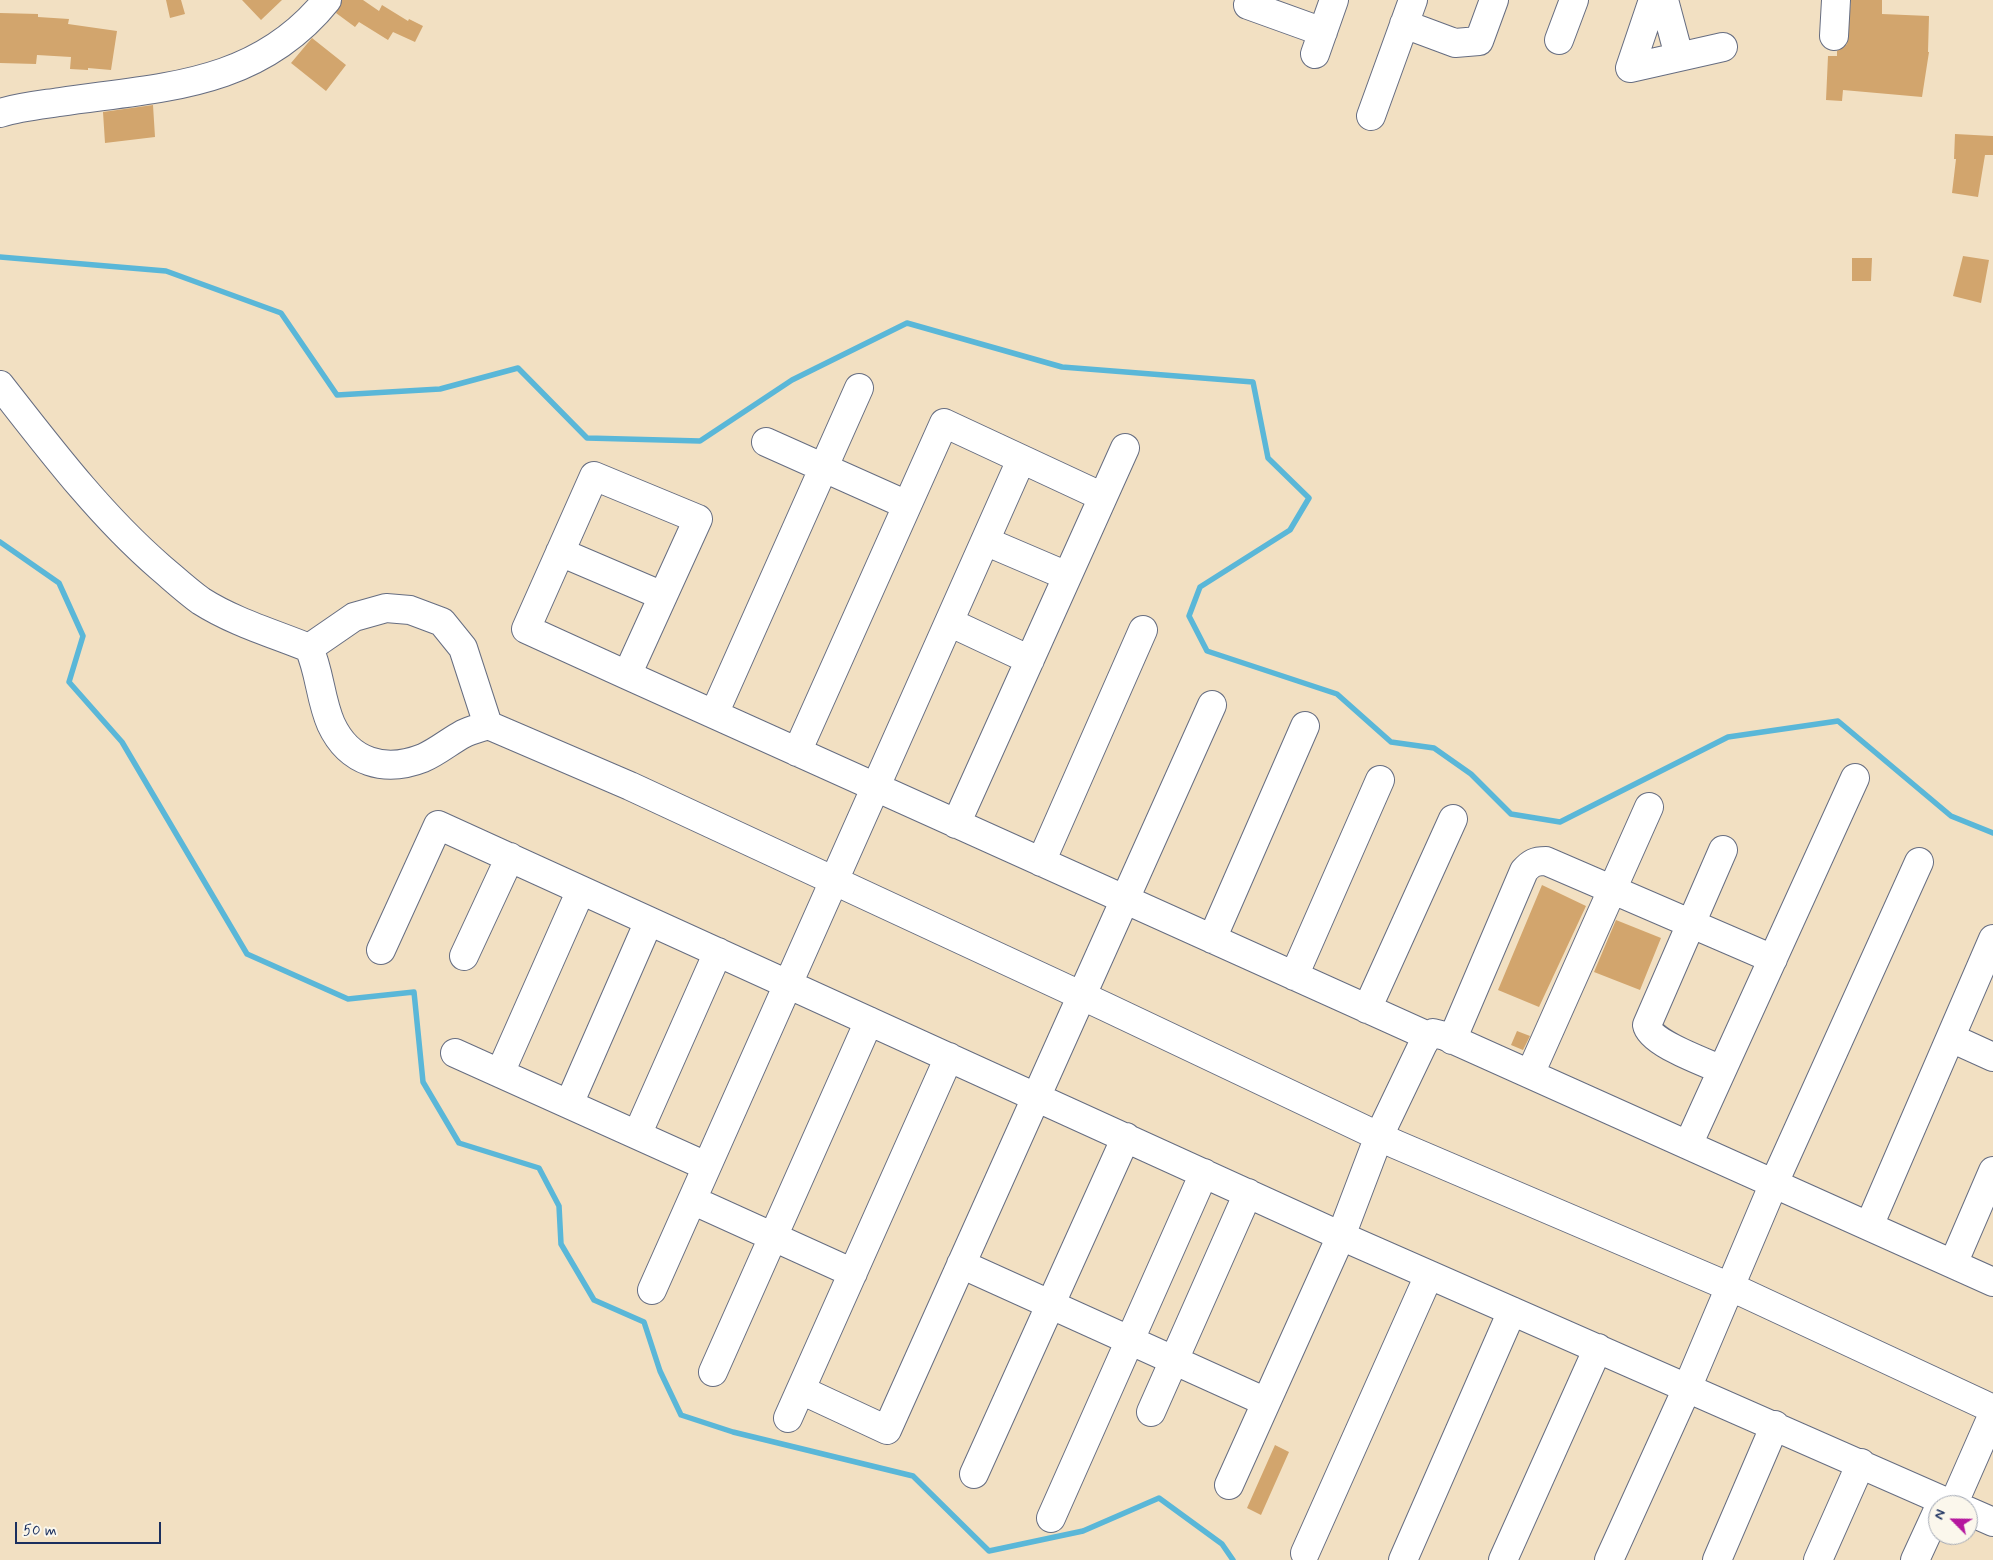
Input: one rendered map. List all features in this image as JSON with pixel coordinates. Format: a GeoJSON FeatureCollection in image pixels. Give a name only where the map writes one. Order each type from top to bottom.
{"type":"FeatureCollection","features":[{"type":"Feature","properties":{"kind":"street"},"geometry":{"type":"LineString","coordinates":[[0,112],[195,82],[238,68],[278,47],[302,28],[327,0]]}},
{"type":"Feature","properties":{"kind":"street"},"geometry":{"type":"LineString","coordinates":[[1250,0],[1248,5],[1319,43],[1334,0]]}},
{"type":"Feature","properties":{"kind":"street"},"geometry":{"type":"LineString","coordinates":[[1371,116],[1409,12],[1455,43],[1479,41],[1494,0]]}},
{"type":"Feature","properties":{"kind":"street"},"geometry":{"type":"LineString","coordinates":[[1559,40],[1574,0]]}},
{"type":"Feature","properties":{"kind":"street"},"geometry":{"type":"LineString","coordinates":[[1653,0],[1630,68],[1723,47]]}},
{"type":"Feature","properties":{"kind":"street"},"geometry":{"type":"LineString","coordinates":[[1664,0],[1679,56]]}},
{"type":"Feature","properties":{"kind":"street"},"geometry":{"type":"LineString","coordinates":[[1834,36],[1836,0]]}},
{"type":"Feature","properties":{"kind":"street"},"geometry":{"type":"LineString","coordinates":[[0,386],[55,455],[128,539],[166,572],[200,600],[234,619],[308,648],[316,665],[323,703],[340,742],[352,754],[371,763],[400,765],[424,758],[465,733],[488,725],[630,786],[1380,1136],[1730,1288],[1993,1408]]}},
{"type":"Feature","properties":{"kind":"street"},"geometry":{"type":"LineString","coordinates":[[714,714],[859,388]]}},
{"type":"Feature","properties":{"kind":"street"},"geometry":{"type":"LineString","coordinates":[[797,752],[944,423],[1103,497]]}},
{"type":"Feature","properties":{"kind":"street"},"geometry":{"type":"LineString","coordinates":[[766,442],[907,505]]}},
{"type":"Feature","properties":{"kind":"street"},"geometry":{"type":"LineString","coordinates":[[956,824],[1126,448]]}},
{"type":"Feature","properties":{"kind":"street"},"geometry":{"type":"LineString","coordinates":[[652,1290],[1021,460]]}},
{"type":"Feature","properties":{"kind":"street"},"geometry":{"type":"LineString","coordinates":[[627,675],[698,520],[594,476],[526,629],[627,675],[714,714],[797,752],[876,787],[956,824],[1367,1009],[1530,1074],[1993,1282]]}},
{"type":"Feature","properties":{"kind":"street"},"geometry":{"type":"LineString","coordinates":[[985,541],[1067,576]]}},
{"type":"Feature","properties":{"kind":"street"},"geometry":{"type":"LineString","coordinates":[[560,552],[663,596]]}},
{"type":"Feature","properties":{"kind":"street"},"geometry":{"type":"LineString","coordinates":[[308,648],[354,618],[386,608],[410,610],[442,622],[463,648],[488,725]]}},
{"type":"Feature","properties":{"kind":"street"},"geometry":{"type":"LineString","coordinates":[[949,622],[1030,660]]}},
{"type":"Feature","properties":{"kind":"street"},"geometry":{"type":"LineString","coordinates":[[1041,862],[1143,630]]}},
{"type":"Feature","properties":{"kind":"street"},"geometry":{"type":"LineString","coordinates":[[801,1390],[887,1430],[1212,705]]}},
{"type":"Feature","properties":{"kind":"street"},"geometry":{"type":"LineString","coordinates":[[1212,939],[1305,726]]}},
{"type":"Feature","properties":{"kind":"street"},"geometry":{"type":"LineString","coordinates":[[1688,1145],[1856,778]]}},
{"type":"Feature","properties":{"kind":"street"},"geometry":{"type":"LineString","coordinates":[[1294,976],[1380,780]]}},
{"type":"Feature","properties":{"kind":"street"},"geometry":{"type":"LineString","coordinates":[[1530,1074],[1649,806]]}},
{"type":"Feature","properties":{"kind":"street"},"geometry":{"type":"LineString","coordinates":[[1367,1009],[1453,819]]}},
{"type":"Feature","properties":{"kind":"street"},"geometry":{"type":"LineString","coordinates":[[382,950],[438,825],[1341,1236],[1688,1386],[1928,1496]]}},
{"type":"Feature","properties":{"kind":"street"},"geometry":{"type":"LineString","coordinates":[[1722,1070],[1657,1040],[1648,1030],[1650,1019],[1723,850]]}},
{"type":"Feature","properties":{"kind":"street"},"geometry":{"type":"LineString","coordinates":[[464,956],[510,857]]}},
{"type":"Feature","properties":{"kind":"street"},"geometry":{"type":"LineString","coordinates":[[1229,1485],[1341,1236],[1380,1136],[1440,1038],[1524,872],[1531,864],[1546,861],[1773,959]]}},
{"type":"Feature","properties":{"kind":"street"},"geometry":{"type":"LineString","coordinates":[[1609,1560],[1688,1386],[1774,1184],[1919,862]]}},
{"type":"Feature","properties":{"kind":"street"},"geometry":{"type":"LineString","coordinates":[[500,1073],[581,890]]}},
{"type":"Feature","properties":{"kind":"street"},"geometry":{"type":"LineString","coordinates":[[569,1104],[649,921]]}},
{"type":"Feature","properties":{"kind":"street"},"geometry":{"type":"LineString","coordinates":[[1869,1226],[1993,939]]}},
{"type":"Feature","properties":{"kind":"street"},"geometry":{"type":"LineString","coordinates":[[637,1135],[718,952]]}},
{"type":"Feature","properties":{"kind":"street"},"geometry":{"type":"LineString","coordinates":[[713,1372],[869,1021]]}},
{"type":"Feature","properties":{"kind":"street"},"geometry":{"type":"LineString","coordinates":[[1950,1038],[1993,1057]]}},
{"type":"Feature","properties":{"kind":"street"},"geometry":{"type":"LineString","coordinates":[[455,1052],[706,1166]]}},
{"type":"Feature","properties":{"kind":"street"},"geometry":{"type":"LineString","coordinates":[[788,1418],[949,1057]]}},
{"type":"Feature","properties":{"kind":"street"},"geometry":{"type":"LineString","coordinates":[[974,1474],[1126,1137]]}},
{"type":"Feature","properties":{"kind":"street"},"geometry":{"type":"LineString","coordinates":[[1953,1264],[1993,1171]]}},
{"type":"Feature","properties":{"kind":"street"},"geometry":{"type":"LineString","coordinates":[[1051,1518],[1204,1174]]}},
{"type":"Feature","properties":{"kind":"street"},"geometry":{"type":"LineString","coordinates":[[1151,1412],[1248,1194]]}},
{"type":"Feature","properties":{"kind":"street"},"geometry":{"type":"LineString","coordinates":[[692,1200],[853,1273]]}},
{"type":"Feature","properties":{"kind":"street"},"geometry":{"type":"LineString","coordinates":[[961,1264],[1266,1402]]}},
{"type":"Feature","properties":{"kind":"street"},"geometry":{"type":"LineString","coordinates":[[1305,1553],[1430,1275]]}},
{"type":"Feature","properties":{"kind":"street"},"geometry":{"type":"LineString","coordinates":[[1403,1560],[1512,1311]]}},
{"type":"Feature","properties":{"kind":"street"},"geometry":{"type":"LineString","coordinates":[[1503,1560],[1598,1348]]}},
{"type":"Feature","properties":{"kind":"street"},"geometry":{"type":"LineString","coordinates":[[1951,1495],[1993,1414]]}},
{"type":"Feature","properties":{"kind":"street"},"geometry":{"type":"LineString","coordinates":[[1718,1560],[1775,1425]]}},
{"type":"Feature","properties":{"kind":"street"},"geometry":{"type":"LineString","coordinates":[[1818,1560],[1861,1464]]}},
{"type":"Feature","properties":{"kind":"street"},"geometry":{"type":"LineString","coordinates":[[1978,1515],[1993,1522]]}},
{"type":"Feature","properties":{"kind":"street"},"geometry":{"type":"LineString","coordinates":[[1915,1560],[1928,1537]]}},
{"type":"Feature","properties":{"kind":"building"},"geometry":{"type":"Polygon","coordinates":[[[166,0],[181,0],[185,14],[170,18],[166,0]]]}},
{"type":"Feature","properties":{"kind":"building"},"geometry":{"type":"Polygon","coordinates":[[[242,0],[282,0],[261,20],[242,0]]]}},
{"type":"Feature","properties":{"kind":"building"},"geometry":{"type":"Polygon","coordinates":[[[342,0],[363,0],[379,11],[382,5],[408,21],[409,19],[423,26],[415,42],[393,32],[388,40],[359,22],[355,27],[336,13],[342,0]]]}},
{"type":"Feature","properties":{"kind":"building"},"geometry":{"type":"Polygon","coordinates":[[[1851,0],[1882,0],[1882,14],[1929,16],[1929,52],[1922,97],[1843,90],[1842,101],[1826,100],[1828,56],[1837,56],[1837,51],[1847,44],[1851,0]]]}},
{"type":"Feature","properties":{"kind":"building"},"geometry":{"type":"Polygon","coordinates":[[[0,13],[38,14],[38,17],[69,19],[68,24],[117,31],[111,70],[70,69],[71,57],[37,55],[36,64],[0,63],[0,13]]]}},
{"type":"Feature","properties":{"kind":"building"},"geometry":{"type":"Polygon","coordinates":[[[312,38],[346,65],[326,91],[291,63],[312,38]]]}},
{"type":"Feature","properties":{"kind":"building"},"geometry":{"type":"Polygon","coordinates":[[[153,105],[155,137],[105,143],[103,112],[153,105]]]}},
{"type":"Feature","properties":{"kind":"building"},"geometry":{"type":"Polygon","coordinates":[[[1955,134],[1993,136],[1993,155],[1985,155],[1978,197],[1952,193],[1956,159],[1954,159],[1955,134]]]}},
{"type":"Feature","properties":{"kind":"building"},"geometry":{"type":"Polygon","coordinates":[[[1963,256],[1989,260],[1981,303],[1953,296],[1963,256]]]}},
{"type":"Feature","properties":{"kind":"building"},"geometry":{"type":"Polygon","coordinates":[[[1852,258],[1872,258],[1871,281],[1852,281],[1852,258]]]}},
{"type":"Feature","properties":{"kind":"building"},"geometry":{"type":"Polygon","coordinates":[[[1542,885],[1586,906],[1539,1007],[1498,990],[1542,885]]]}},
{"type":"Feature","properties":{"kind":"building"},"geometry":{"type":"Polygon","coordinates":[[[1616,920],[1661,938],[1640,990],[1594,972],[1616,920]]]}},
{"type":"Feature","properties":{"kind":"building"},"geometry":{"type":"Polygon","coordinates":[[[1517,1031],[1530,1036],[1523,1050],[1511,1045],[1517,1031]]]}},
{"type":"Feature","properties":{"kind":"building"},"geometry":{"type":"Polygon","coordinates":[[[1275,1445],[1289,1452],[1261,1515],[1247,1508],[1275,1445]]]}},
{"type":"Feature","properties":{"kind":"waterway"},"geometry":{"type":"LineString","coordinates":[[0,257],[166,271],[281,313],[337,395],[440,389],[518,368],[587,438],[700,441],[792,380],[907,323],[1062,367],[1253,382],[1268,458],[1309,498],[1290,530],[1200,587],[1189,616],[1207,651],[1337,694],[1391,742],[1434,748],[1471,774],[1511,814],[1560,822],[1728,737],[1838,721],[1951,816],[1993,833]]}},
{"type":"Feature","properties":{"kind":"waterway"},"geometry":{"type":"LineString","coordinates":[[0,542],[59,583],[83,636],[69,682],[122,742],[247,954],[348,999],[414,992],[423,1082],[459,1143],[539,1168],[559,1206],[561,1244],[594,1300],[644,1322],[660,1371],[681,1415],[733,1432],[913,1476],[989,1551],[1083,1531],[1159,1498],[1222,1544],[1233,1560]]}}]}
